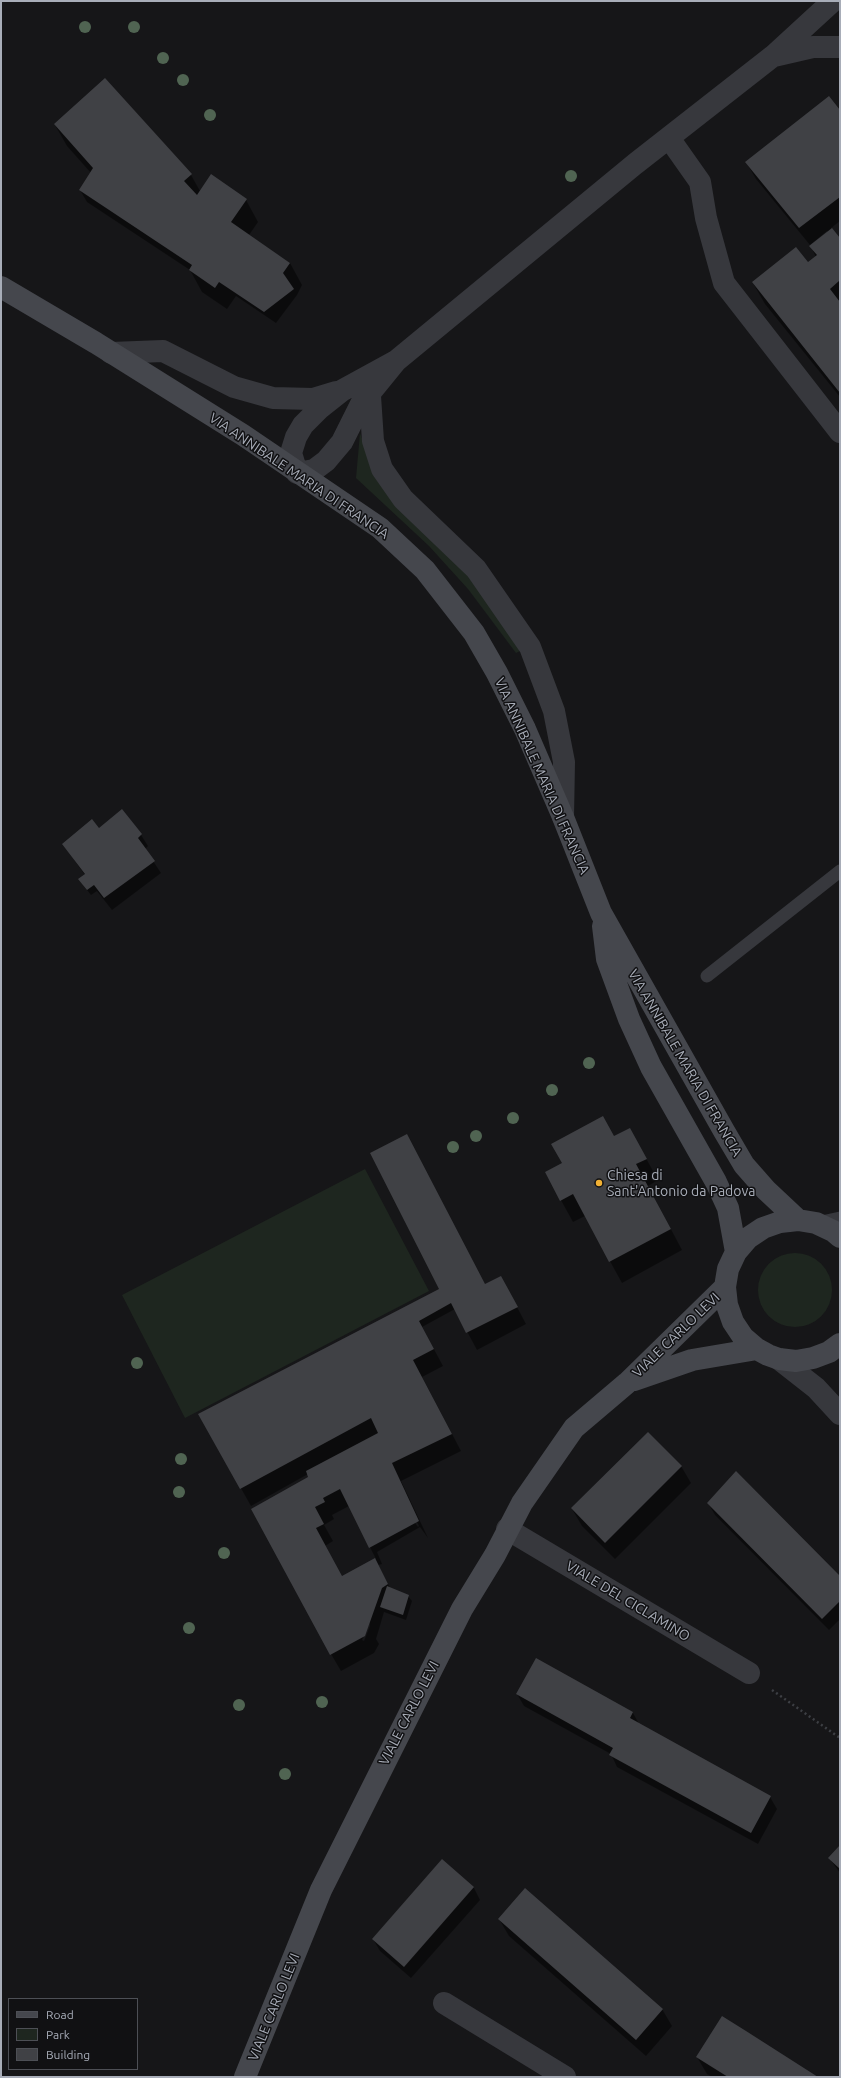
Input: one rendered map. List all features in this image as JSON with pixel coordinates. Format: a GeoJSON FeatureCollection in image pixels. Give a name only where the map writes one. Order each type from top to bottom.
{"type":"FeatureCollection","features":[{"type":"Feature","properties":{"kind":"main road","name":"VIA ANNIBALE MARIA DI FRANCIA"},"geometry":{"type":"LineString","coordinates":[[1,287],[237,431],[380,528],[425,570],[474,633],[497,673],[524,729],[563,817],[601,913],[744,1165],[766,1190],[807,1222],[833,1231],[840,1237]]}},
{"type":"Feature","properties":{"kind":"main road","name":"VIA ANNIBALE MARIA DI FRANCIA"},"geometry":{"type":"LineString","coordinates":[[601,913],[607,959],[628,1019],[651,1067],[716,1182],[728,1208],[736,1252]]}},
{"type":"Feature","properties":{"kind":"main road"},"geometry":{"type":"LineString","coordinates":[[807,1222],[780,1222],[763,1228],[748,1238],[736,1252],[728,1269],[725,1287],[727,1305],[733,1322],[743,1338],[757,1349],[779,1359],[796,1361],[813,1358],[829,1352],[840,1344]]}},
{"type":"Feature","properties":{"kind":"main road","name":"VIALE CARLO LEVI"},"geometry":{"type":"LineString","coordinates":[[245,2077],[321,1890],[462,1609],[495,1555],[522,1503],[574,1428],[627,1382],[725,1287]]}},
{"type":"Feature","properties":{"kind":"main road","name":"VIALE CARLO LEVI"},"geometry":{"type":"LineString","coordinates":[[627,1382],[692,1360],[757,1349]]}},
{"type":"Feature","properties":{"kind":"street"},"geometry":{"type":"LineString","coordinates":[[111,353],[163,351],[234,387],[273,398],[313,399],[343,390],[396,361],[635,164],[773,56],[833,1]]}},
{"type":"Feature","properties":{"kind":"street"},"geometry":{"type":"LineString","coordinates":[[837,1],[840,5]]}},
{"type":"Feature","properties":{"kind":"street"},"geometry":{"type":"LineString","coordinates":[[773,56],[813,47],[840,47]]}},
{"type":"Feature","properties":{"kind":"street"},"geometry":{"type":"LineString","coordinates":[[669,138],[700,182],[706,218],[724,282],[840,432]]}},
{"type":"Feature","properties":{"kind":"street"},"geometry":{"type":"LineString","coordinates":[[343,390],[303,425],[296,437],[291,453],[297,473],[314,470],[326,462],[342,442],[361,404],[370,396],[396,361]]}},
{"type":"Feature","properties":{"kind":"street"},"geometry":{"type":"LineString","coordinates":[[370,396],[373,441],[382,469],[403,499],[476,568],[530,647],[554,711],[564,762],[563,817]]}},
{"type":"Feature","properties":{"kind":"street"},"geometry":{"type":"LineString","coordinates":[[779,1359],[816,1388],[840,1414]]}},
{"type":"Feature","properties":{"kind":"street","name":"VIALE DEL CICLAMINO"},"geometry":{"type":"LineString","coordinates":[[507,1530],[749,1673]]}},
{"type":"Feature","properties":{"kind":"street"},"geometry":{"type":"LineString","coordinates":[[444,2003],[565,2077]]}},
{"type":"Feature","properties":{"kind":"lane"},"geometry":{"type":"LineString","coordinates":[[707,976],[840,871]]}},
{"type":"Feature","properties":{"kind":"lane"},"geometry":{"type":"LineString","coordinates":[[807,1222],[840,1218]]}},
{"type":"Feature","properties":{"kind":"path"},"geometry":{"type":"LineString","coordinates":[[749,1673],[840,1738]]}},
{"type":"Feature","properties":{"kind":"green space"},"geometry":{"type":"Polygon","coordinates":[[[360,433],[372,468],[460,565],[522,650],[516,653],[468,589],[429,546],[356,478],[360,433]]]}},
{"type":"Feature","properties":{"kind":"green space"},"geometry":{"type":"Polygon","coordinates":[[[365,1169],[429,1291],[185,1418],[122,1295],[365,1169]]]}},
{"type":"Feature","properties":{"kind":"green space"},"geometry":{"type":"Polygon","coordinates":[[[788,1253],[802,1253],[816,1259],[826,1269],[832,1283],[832,1297],[826,1311],[816,1321],[802,1327],[788,1327],[774,1321],[764,1311],[758,1297],[758,1283],[764,1269],[774,1259],[788,1253]]]}},
{"type":"Feature","properties":{"kind":"building"},"geometry":{"type":"Polygon","coordinates":[[[105,78],[192,174],[184,181],[197,195],[211,174],[247,199],[231,222],[290,263],[283,273],[294,289],[264,312],[219,282],[215,288],[189,270],[192,265],[79,190],[93,168],[54,124],[105,78]]]}},
{"type":"Feature","properties":{"kind":"building"},"geometry":{"type":"Polygon","coordinates":[[[829,96],[840,110],[840,197],[799,228],[745,162],[829,96]]]}},
{"type":"Feature","properties":{"kind":"building"},"geometry":{"type":"Polygon","coordinates":[[[832,228],[840,238],[840,283],[839,281],[830,289],[840,302],[840,393],[752,282],[796,247],[808,262],[817,255],[809,246],[832,228]]]}},
{"type":"Feature","properties":{"kind":"building"},"geometry":{"type":"Polygon","coordinates":[[[122,809],[142,834],[138,838],[155,861],[104,898],[94,885],[87,890],[78,879],[85,874],[62,844],[92,819],[99,828],[122,809]]]}},
{"type":"Feature","properties":{"kind":"building","name":"Chiesa di Sant'Antonio da Padova"},"geometry":{"type":"Polygon","coordinates":[[[603,1116],[614,1136],[630,1128],[647,1159],[636,1164],[671,1229],[609,1262],[573,1194],[560,1201],[545,1172],[562,1163],[551,1144],[603,1116]]]}},
{"type":"Feature","properties":{"kind":"building"},"geometry":{"type":"Polygon","coordinates":[[[407,1134],[485,1284],[501,1276],[518,1307],[466,1333],[451,1303],[419,1321],[434,1349],[413,1360],[452,1434],[392,1463],[419,1521],[369,1548],[340,1489],[323,1498],[325,1502],[315,1507],[324,1524],[316,1528],[342,1576],[375,1558],[388,1584],[382,1588],[365,1636],[330,1655],[251,1509],[308,1477],[306,1471],[378,1433],[371,1418],[240,1489],[198,1414],[439,1289],[370,1153],[407,1134]]]}},
{"type":"Feature","properties":{"kind":"building"},"geometry":{"type":"Polygon","coordinates":[[[648,1432],[682,1466],[605,1543],[571,1508],[648,1432]]]}},
{"type":"Feature","properties":{"kind":"building"},"geometry":{"type":"Polygon","coordinates":[[[736,1471],[840,1576],[840,1601],[822,1619],[707,1503],[736,1471]]]}},
{"type":"Feature","properties":{"kind":"building"},"geometry":{"type":"Polygon","coordinates":[[[387,1586],[409,1595],[403,1615],[380,1607],[387,1586]]]}},
{"type":"Feature","properties":{"kind":"building"},"geometry":{"type":"Polygon","coordinates":[[[536,1658],[633,1712],[630,1718],[771,1796],[751,1833],[609,1755],[613,1748],[516,1694],[536,1658]]]}},
{"type":"Feature","properties":{"kind":"building"},"geometry":{"type":"Polygon","coordinates":[[[840,1845],[840,1869],[828,1858],[840,1845]]]}},
{"type":"Feature","properties":{"kind":"building"},"geometry":{"type":"Polygon","coordinates":[[[442,1859],[474,1887],[404,1967],[372,1939],[442,1859]]]}},
{"type":"Feature","properties":{"kind":"building"},"geometry":{"type":"Polygon","coordinates":[[[525,1888],[663,2009],[636,2040],[498,1919],[525,1888]]]}},
{"type":"Feature","properties":{"kind":"building"},"geometry":{"type":"Polygon","coordinates":[[[722,2016],[818,2077],[728,2077],[696,2057],[722,2016]]]}},
{"type":"Feature","properties":{"kind":"place","name":"Chiesa di Sant'Antonio da Padova"},"geometry":{"type":"Point","coordinates":[599,1183]}}]}
